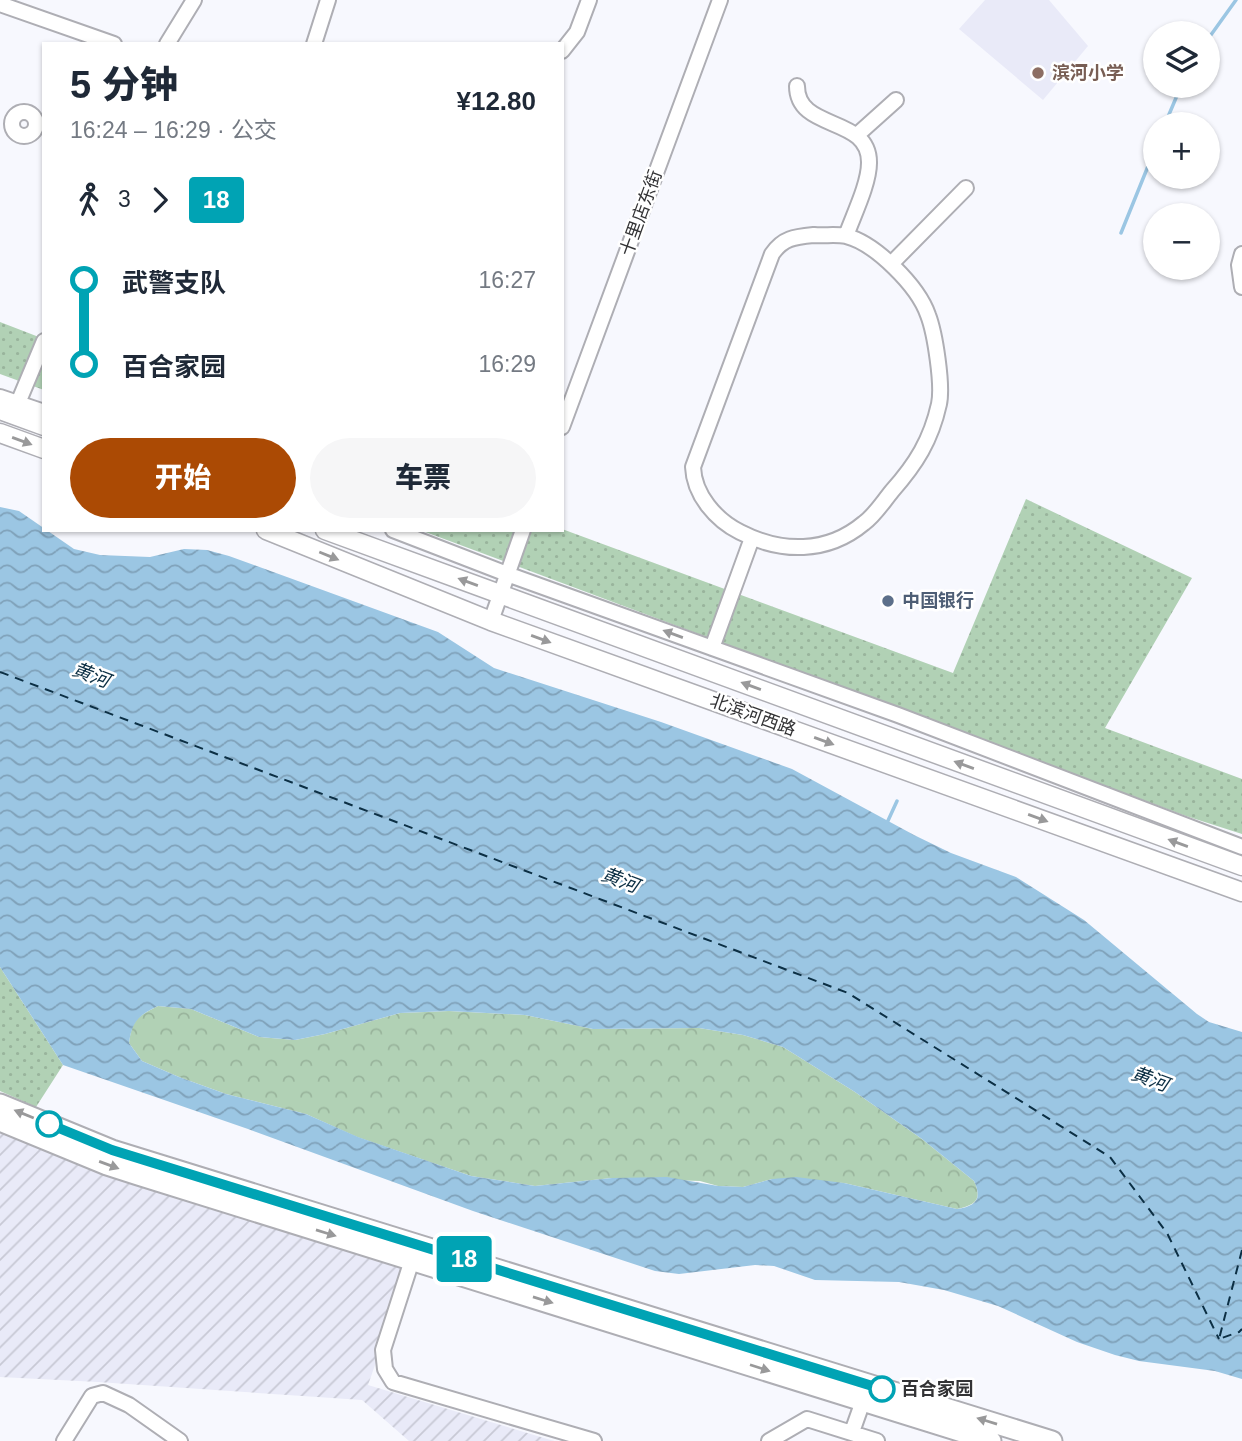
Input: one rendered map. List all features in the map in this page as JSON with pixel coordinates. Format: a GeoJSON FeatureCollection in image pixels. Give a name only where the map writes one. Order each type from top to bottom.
{"type":"FeatureCollection","features":[{"type":"Feature","properties":{"kind":"highway"},"geometry":{"type":"LineString","coordinates":[[0,1104],[112,1150],[1052,1441]]}},
{"type":"Feature","properties":{"kind":"highway"},"geometry":{"type":"LineString","coordinates":[[0,1121],[107,1165],[991,1441]]}},
{"type":"Feature","properties":{"kind":"main road"},"geometry":{"type":"LineString","coordinates":[[10,409],[42,425]]}},
{"type":"Feature","properties":{"kind":"main road"},"geometry":{"type":"LineString","coordinates":[[0,433],[42,448]]}},
{"type":"Feature","properties":{"kind":"main road","name":"北滨河西路"},"geometry":{"type":"LineString","coordinates":[[271,532],[491,621],[1242,892]]}},
{"type":"Feature","properties":{"kind":"main road","name":"北滨河西路"},"geometry":{"type":"LineString","coordinates":[[330,532],[1242,866]]}},
{"type":"Feature","properties":{"kind":"street"},"geometry":{"type":"LineString","coordinates":[[168,42],[194,0]]}},
{"type":"Feature","properties":{"kind":"street"},"geometry":{"type":"LineString","coordinates":[[315,42],[327,0]]}},
{"type":"Feature","properties":{"kind":"street"},"geometry":{"type":"LineString","coordinates":[[564,48],[577,32],[589,0]]}},
{"type":"Feature","properties":{"kind":"street","name":"十里店东街"},"geometry":{"type":"LineString","coordinates":[[564,422],[720,0]]}},
{"type":"Feature","properties":{"kind":"street"},"geometry":{"type":"LineString","coordinates":[[0,4],[108,42]]}},
{"type":"Feature","properties":{"kind":"street"},"geometry":{"type":"LineString","coordinates":[[797,86],[799,102],[804,109],[857,135],[868,151],[869,170],[846,236]]}},
{"type":"Feature","properties":{"kind":"street"},"geometry":{"type":"LineString","coordinates":[[857,135],[897,100]]}},
{"type":"Feature","properties":{"kind":"street"},"geometry":{"type":"LineString","coordinates":[[24,112],[36,120],[40,131],[24,137],[6,129],[15,115],[24,112]]}},
{"type":"Feature","properties":{"kind":"street"},"geometry":{"type":"LineString","coordinates":[[891,264],[966,188]]}},
{"type":"Feature","properties":{"kind":"street"},"geometry":{"type":"LineString","coordinates":[[846,236],[891,264],[908,281],[928,314],[937,361],[939,401],[929,439],[908,472],[865,523],[834,541],[798,549],[762,544],[730,527],[697,491],[692,467],[772,254],[779,244],[791,237],[846,236]]}},
{"type":"Feature","properties":{"kind":"street"},"geometry":{"type":"LineString","coordinates":[[1242,254],[1242,287]]}},
{"type":"Feature","properties":{"kind":"street"},"geometry":{"type":"LineString","coordinates":[[10,409],[42,345]]}},
{"type":"Feature","properties":{"kind":"street"},"geometry":{"type":"LineString","coordinates":[[0,397],[10,409],[42,411]]}},
{"type":"Feature","properties":{"kind":"street"},"geometry":{"type":"LineString","coordinates":[[398,532],[898,715],[1242,846]]}},
{"type":"Feature","properties":{"kind":"street"},"geometry":{"type":"LineString","coordinates":[[491,621],[522,532]]}},
{"type":"Feature","properties":{"kind":"street"},"geometry":{"type":"LineString","coordinates":[[712,648],[752,538]]}},
{"type":"Feature","properties":{"kind":"street"},"geometry":{"type":"LineString","coordinates":[[412,1260],[383,1350],[385,1369],[393,1382],[594,1441]]}},
{"type":"Feature","properties":{"kind":"street"},"geometry":{"type":"LineString","coordinates":[[64,1441],[92,1396],[103,1393],[129,1405],[180,1441]]}},
{"type":"Feature","properties":{"kind":"street"},"geometry":{"type":"LineString","coordinates":[[852,1432],[863,1401]]}},
{"type":"Feature","properties":{"kind":"street"},"geometry":{"type":"LineString","coordinates":[[769,1441],[807,1419],[877,1441]]}},
{"type":"Feature","properties":{"kind":"shaded area","name":"滨河小学"},"geometry":{"type":"Polygon","coordinates":[[[985,0],[1049,0],[1088,46],[1043,100],[959,29],[985,0]]]}},
{"type":"Feature","properties":{"kind":"shaded area"},"geometry":{"type":"Polygon","coordinates":[[[0,1103],[412,1260],[368,1385],[554,1441],[409,1441],[362,1400],[0,1377],[0,1103]]]}},
{"type":"Feature","properties":{"kind":"green space"},"geometry":{"type":"Polygon","coordinates":[[[0,322],[42,338],[42,389],[0,374],[0,322]]]}},
{"type":"Feature","properties":{"kind":"green space"},"geometry":{"type":"Polygon","coordinates":[[[1026,499],[1192,578],[1105,728],[1242,779],[1242,834],[1186,816],[425,532],[564,532],[564,530],[953,673],[1026,499]]]}},
{"type":"Feature","properties":{"kind":"green space"},"geometry":{"type":"Polygon","coordinates":[[[0,967],[63,1065],[36,1107],[0,1091],[0,967]]]}},
{"type":"Feature","properties":{"kind":"green space"},"geometry":{"type":"Polygon","coordinates":[[[158,1006],[191,1009],[259,1037],[295,1040],[400,1013],[449,1011],[525,1015],[593,1029],[699,1028],[743,1035],[783,1047],[855,1092],[922,1139],[974,1181],[978,1193],[976,1201],[957,1209],[844,1183],[772,1179],[743,1187],[718,1186],[700,1181],[612,1178],[535,1186],[471,1176],[357,1137],[306,1114],[226,1094],[142,1061],[129,1043],[132,1029],[140,1016],[158,1006]]]}},
{"type":"Feature","properties":{"kind":"water","name":"黄河"},"geometry":{"type":"Polygon","coordinates":[[[0,507],[19,511],[42,527],[42,532],[49,532],[74,549],[100,555],[150,557],[184,549],[207,550],[438,632],[494,668],[661,722],[792,769],[951,853],[1016,877],[1084,920],[1197,1014],[1209,1022],[1242,1032],[1242,1379],[1215,1371],[1139,1361],[1115,1355],[1077,1342],[998,1306],[944,1290],[899,1282],[815,1280],[774,1266],[755,1265],[679,1274],[655,1271],[473,1211],[63,1065],[0,967],[0,507]],[[158,1006],[138,1020],[132,1029],[129,1043],[142,1061],[179,1077],[226,1094],[306,1114],[358,1137],[471,1176],[535,1186],[612,1178],[667,1177],[718,1186],[743,1187],[772,1179],[796,1177],[844,1183],[957,1209],[973,1204],[978,1193],[974,1181],[922,1139],[855,1092],[783,1047],[743,1035],[699,1028],[593,1029],[525,1015],[449,1011],[400,1013],[295,1040],[259,1037],[191,1009],[158,1006]]]}},
{"type":"Feature","properties":{"kind":"waterway"},"geometry":{"type":"LineString","coordinates":[[1220,22],[1236,0]]}},
{"type":"Feature","properties":{"kind":"waterway"},"geometry":{"type":"LineString","coordinates":[[1170,112],[1176,98]]}},
{"type":"Feature","properties":{"kind":"waterway"},"geometry":{"type":"LineString","coordinates":[[1121,233],[1143,179]]}},
{"type":"Feature","properties":{"kind":"waterway"},"geometry":{"type":"LineString","coordinates":[[886,825],[897,801]]}},
{"type":"Feature","properties":{"kind":"ferry route"},"geometry":{"type":"LineString","coordinates":[[0,672],[848,993],[1110,1157],[1167,1233],[1219,1339]]}},
{"type":"Feature","properties":{"kind":"ferry route"},"geometry":{"type":"LineString","coordinates":[[1242,1250],[1219,1339],[1242,1329]]}},
{"type":"Feature","properties":{"kind":"bus line","name":"18"},"geometry":{"type":"LineString","coordinates":[[49,1124],[112,1150],[882,1389]]}},
{"type":"Feature","properties":{"kind":"place","name":"滨河小学"},"geometry":{"type":"Point","coordinates":[1038,73]}},
{"type":"Feature","properties":{"kind":"place","name":"中国银行"},"geometry":{"type":"Point","coordinates":[888,601]}},
{"type":"Feature","properties":{"kind":"place","name":"百合家园"},"geometry":{"type":"Point","coordinates":[882,1389]}}]}
